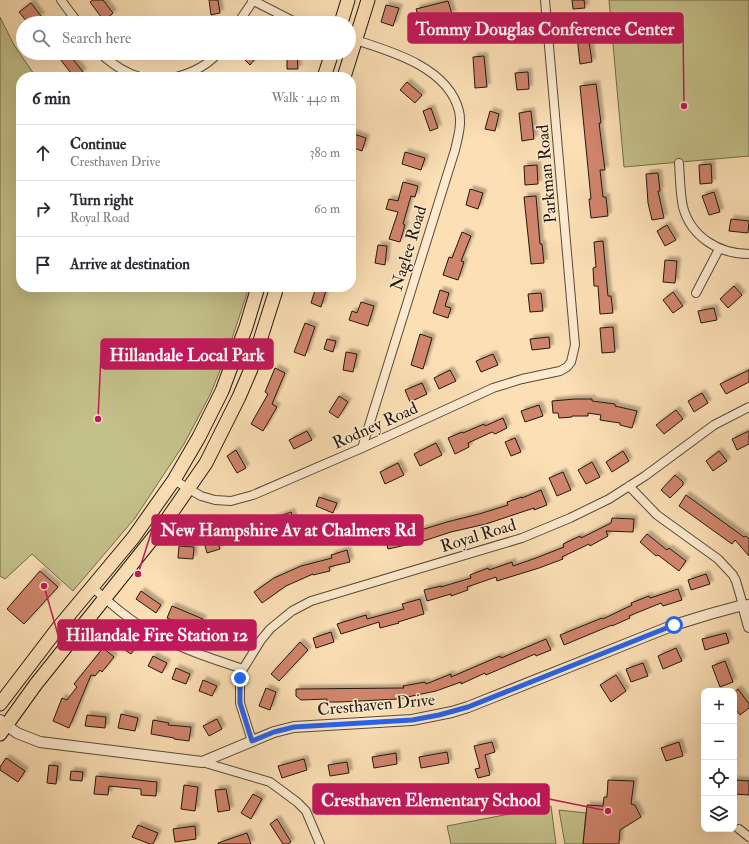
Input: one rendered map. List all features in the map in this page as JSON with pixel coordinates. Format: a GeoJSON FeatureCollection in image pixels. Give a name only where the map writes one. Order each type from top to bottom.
{"type":"FeatureCollection","features":[{"type":"Feature","properties":{"kind":"main road"},"geometry":{"type":"LineString","coordinates":[[343,16],[348,0]]}},
{"type":"Feature","properties":{"kind":"main road"},"geometry":{"type":"LineString","coordinates":[[356,29],[368,0]]}},
{"type":"Feature","properties":{"kind":"main road"},"geometry":{"type":"LineString","coordinates":[[326,72],[330,60]]}},
{"type":"Feature","properties":{"kind":"main road"},"geometry":{"type":"LineString","coordinates":[[345,72],[348,60]]}},
{"type":"Feature","properties":{"kind":"main road"},"geometry":{"type":"LineString","coordinates":[[0,704],[58,628],[132,538],[174,480],[199,437],[222,391],[246,327],[256,292]]}},
{"type":"Feature","properties":{"kind":"main road"},"geometry":{"type":"LineString","coordinates":[[2,726],[161,528],[206,463],[239,397],[251,369],[275,292]]}},
{"type":"Feature","properties":{"kind":"street"},"geometry":{"type":"LineString","coordinates":[[61,0],[73,16]]}},
{"type":"Feature","properties":{"kind":"street"},"geometry":{"type":"LineString","coordinates":[[243,16],[253,0],[284,16]]}},
{"type":"Feature","properties":{"kind":"street","name":"Parkman Road"},"geometry":{"type":"LineString","coordinates":[[546,0],[576,345]]}},
{"type":"Feature","properties":{"kind":"street","name":"Naglee Road"},"geometry":{"type":"LineString","coordinates":[[356,40],[400,55],[441,80],[454,97],[459,111],[460,128],[455,150],[362,448]]}},
{"type":"Feature","properties":{"kind":"street"},"geometry":{"type":"LineString","coordinates":[[108,60],[117,68],[126,72]]}},
{"type":"Feature","properties":{"kind":"street"},"geometry":{"type":"LineString","coordinates":[[193,72],[210,60]]}},
{"type":"Feature","properties":{"kind":"street"},"geometry":{"type":"LineString","coordinates":[[679,163],[683,205],[688,219],[695,231],[719,249],[737,254],[749,254]]}},
{"type":"Feature","properties":{"kind":"street"},"geometry":{"type":"LineString","coordinates":[[696,293],[719,249]]}},
{"type":"Feature","properties":{"kind":"street","name":"Rodney Road"},"geometry":{"type":"LineString","coordinates":[[174,480],[201,496],[215,500],[231,501],[252,495],[362,448],[493,388],[522,379],[560,371],[567,367],[571,362],[576,345]]}},
{"type":"Feature","properties":{"kind":"street","name":"Royal Road"},"geometry":{"type":"LineString","coordinates":[[252,741],[240,703],[240,678],[243,669],[260,640],[270,629],[292,611],[312,601],[522,538],[570,518],[609,499],[645,476],[714,425],[749,407]]}},
{"type":"Feature","properties":{"kind":"street"},"geometry":{"type":"LineString","coordinates":[[629,486],[658,515],[718,559],[733,575],[746,605],[749,627]]}},
{"type":"Feature","properties":{"kind":"street"},"geometry":{"type":"LineString","coordinates":[[92,587],[122,612],[153,633],[207,657],[243,669]]}},
{"type":"Feature","properties":{"kind":"street","name":"Cresthaven Drive"},"geometry":{"type":"LineString","coordinates":[[2,726],[40,742],[202,762],[274,732],[294,727],[412,720],[452,712],[674,625],[746,605]]}},
{"type":"Feature","properties":{"kind":"street"},"geometry":{"type":"LineString","coordinates":[[202,762],[270,782],[298,802],[306,811],[320,844]]}},
{"type":"Feature","properties":{"kind":"street"},"geometry":{"type":"LineString","coordinates":[[739,829],[749,837]]}},
{"type":"Feature","properties":{"kind":"shaded area"},"geometry":{"type":"Polygon","coordinates":[[[609,0],[749,0],[749,156],[624,167],[609,0]]]}},
{"type":"Feature","properties":{"kind":"shaded area"},"geometry":{"type":"Polygon","coordinates":[[[0,17],[16,48],[16,60],[24,60],[33,72],[16,72],[16,292],[247,292],[228,351],[210,395],[184,444],[135,518],[73,591],[32,554],[5,579],[0,576],[0,17]]]}},
{"type":"Feature","properties":{"kind":"shaded area"},"geometry":{"type":"Polygon","coordinates":[[[551,806],[556,844],[451,844],[447,826],[551,806]]]}},
{"type":"Feature","properties":{"kind":"shaded area"},"geometry":{"type":"Polygon","coordinates":[[[559,810],[586,813],[583,844],[565,844],[559,810]]]}},
{"type":"Feature","properties":{"kind":"building"},"geometry":{"type":"Polygon","coordinates":[[[93,0],[103,0],[113,13],[110,16],[100,16],[90,2],[93,0]]]}},
{"type":"Feature","properties":{"kind":"building"},"geometry":{"type":"Polygon","coordinates":[[[209,0],[218,0],[220,13],[211,15],[209,0]]]}},
{"type":"Feature","properties":{"kind":"building"},"geometry":{"type":"Polygon","coordinates":[[[572,0],[584,0],[585,8],[573,9],[572,0]]]}},
{"type":"Feature","properties":{"kind":"building"},"geometry":{"type":"Polygon","coordinates":[[[448,1],[452,14],[420,22],[416,9],[448,1]]]}},
{"type":"Feature","properties":{"kind":"building"},"geometry":{"type":"Polygon","coordinates":[[[31,3],[41,16],[22,16],[19,12],[31,3]]]}},
{"type":"Feature","properties":{"kind":"building"},"geometry":{"type":"Polygon","coordinates":[[[386,5],[399,8],[393,26],[381,22],[386,5]]]}},
{"type":"Feature","properties":{"kind":"building"},"geometry":{"type":"Polygon","coordinates":[[[588,35],[592,62],[580,64],[577,36],[588,35]]]}},
{"type":"Feature","properties":{"kind":"building"},"geometry":{"type":"Polygon","coordinates":[[[484,56],[487,87],[475,88],[473,57],[484,56]]]}},
{"type":"Feature","properties":{"kind":"building"},"geometry":{"type":"Polygon","coordinates":[[[61,60],[74,60],[83,72],[70,72],[61,60]]]}},
{"type":"Feature","properties":{"kind":"building"},"geometry":{"type":"Polygon","coordinates":[[[245,60],[254,60],[250,65],[245,60]]]}},
{"type":"Feature","properties":{"kind":"building"},"geometry":{"type":"Polygon","coordinates":[[[287,60],[297,60],[298,69],[287,69],[287,60]]]}},
{"type":"Feature","properties":{"kind":"building"},"geometry":{"type":"Polygon","coordinates":[[[528,72],[529,89],[517,90],[515,73],[528,72]]]}},
{"type":"Feature","properties":{"kind":"building"},"geometry":{"type":"Polygon","coordinates":[[[407,82],[422,95],[415,103],[400,90],[407,82]]]}},
{"type":"Feature","properties":{"kind":"building"},"geometry":{"type":"Polygon","coordinates":[[[596,84],[605,170],[600,170],[603,197],[606,197],[608,216],[591,218],[589,199],[591,199],[580,86],[596,84]]]}},
{"type":"Feature","properties":{"kind":"building"},"geometry":{"type":"Polygon","coordinates":[[[431,108],[438,128],[430,131],[423,111],[431,108]]]}},
{"type":"Feature","properties":{"kind":"building"},"geometry":{"type":"Polygon","coordinates":[[[490,111],[499,114],[495,131],[485,129],[490,111]]]}},
{"type":"Feature","properties":{"kind":"building"},"geometry":{"type":"Polygon","coordinates":[[[531,111],[534,139],[522,141],[519,113],[531,111]]]}},
{"type":"Feature","properties":{"kind":"building"},"geometry":{"type":"Polygon","coordinates":[[[356,135],[366,138],[362,151],[356,149],[356,135]]]}},
{"type":"Feature","properties":{"kind":"building"},"geometry":{"type":"Polygon","coordinates":[[[405,152],[425,158],[421,170],[402,164],[405,152]]]}},
{"type":"Feature","properties":{"kind":"building"},"geometry":{"type":"Polygon","coordinates":[[[711,164],[712,183],[700,184],[699,165],[711,164]]]}},
{"type":"Feature","properties":{"kind":"building"},"geometry":{"type":"Polygon","coordinates":[[[537,165],[538,184],[525,185],[524,166],[537,165]]]}},
{"type":"Feature","properties":{"kind":"building"},"geometry":{"type":"Polygon","coordinates":[[[658,173],[660,191],[658,191],[664,218],[652,220],[648,203],[646,174],[658,173]]]}},
{"type":"Feature","properties":{"kind":"building"},"geometry":{"type":"Polygon","coordinates":[[[403,182],[418,186],[415,197],[411,196],[403,224],[405,225],[400,242],[389,239],[398,212],[386,209],[389,199],[398,201],[403,182]]]}},
{"type":"Feature","properties":{"kind":"building"},"geometry":{"type":"Polygon","coordinates":[[[470,189],[483,193],[478,209],[466,205],[470,189]]]}},
{"type":"Feature","properties":{"kind":"building"},"geometry":{"type":"Polygon","coordinates":[[[714,192],[720,212],[709,215],[702,196],[714,192]]]}},
{"type":"Feature","properties":{"kind":"building"},"geometry":{"type":"Polygon","coordinates":[[[536,196],[540,244],[542,244],[544,263],[531,264],[524,197],[536,196]]]}},
{"type":"Feature","properties":{"kind":"building"},"geometry":{"type":"Polygon","coordinates":[[[731,219],[749,221],[748,233],[729,231],[731,219]]]}},
{"type":"Feature","properties":{"kind":"building"},"geometry":{"type":"Polygon","coordinates":[[[667,225],[676,240],[665,246],[657,231],[667,225]]]}},
{"type":"Feature","properties":{"kind":"building"},"geometry":{"type":"Polygon","coordinates":[[[462,232],[471,236],[461,261],[464,262],[458,280],[443,275],[449,257],[452,258],[462,232]]]}},
{"type":"Feature","properties":{"kind":"building"},"geometry":{"type":"Polygon","coordinates":[[[603,241],[608,296],[611,296],[613,313],[600,314],[598,286],[594,286],[593,268],[596,267],[594,242],[603,241]]]}},
{"type":"Feature","properties":{"kind":"building"},"geometry":{"type":"Polygon","coordinates":[[[378,245],[387,246],[385,265],[375,263],[378,245]]]}},
{"type":"Feature","properties":{"kind":"building"},"geometry":{"type":"Polygon","coordinates":[[[665,260],[677,261],[675,283],[663,282],[665,260]]]}},
{"type":"Feature","properties":{"kind":"building"},"geometry":{"type":"Polygon","coordinates":[[[734,286],[742,295],[728,308],[720,299],[734,286]]]}},
{"type":"Feature","properties":{"kind":"building"},"geometry":{"type":"Polygon","coordinates":[[[440,290],[449,293],[445,306],[451,308],[448,318],[433,313],[440,290]]]}},
{"type":"Feature","properties":{"kind":"building"},"geometry":{"type":"Polygon","coordinates":[[[314,292],[326,292],[321,307],[311,303],[314,292]]]}},
{"type":"Feature","properties":{"kind":"building"},"geometry":{"type":"Polygon","coordinates":[[[673,292],[683,306],[673,313],[663,300],[673,292]]]}},
{"type":"Feature","properties":{"kind":"building"},"geometry":{"type":"Polygon","coordinates":[[[541,293],[543,311],[530,312],[528,294],[541,293]]]}},
{"type":"Feature","properties":{"kind":"building"},"geometry":{"type":"Polygon","coordinates":[[[361,302],[374,306],[368,326],[349,320],[352,311],[357,313],[361,302]]]}},
{"type":"Feature","properties":{"kind":"building"},"geometry":{"type":"Polygon","coordinates":[[[714,308],[717,320],[701,323],[698,311],[714,308]]]}},
{"type":"Feature","properties":{"kind":"building"},"geometry":{"type":"Polygon","coordinates":[[[305,323],[315,327],[305,356],[294,352],[305,323]]]}},
{"type":"Feature","properties":{"kind":"building"},"geometry":{"type":"Polygon","coordinates":[[[613,327],[615,352],[602,353],[600,328],[613,327]]]}},
{"type":"Feature","properties":{"kind":"building"},"geometry":{"type":"Polygon","coordinates":[[[420,334],[432,338],[423,369],[411,365],[420,334]]]}},
{"type":"Feature","properties":{"kind":"building"},"geometry":{"type":"Polygon","coordinates":[[[549,337],[550,348],[532,350],[530,339],[549,337]]]}},
{"type":"Feature","properties":{"kind":"building"},"geometry":{"type":"Polygon","coordinates":[[[327,339],[336,341],[333,352],[324,349],[327,339]]]}},
{"type":"Feature","properties":{"kind":"building"},"geometry":{"type":"Polygon","coordinates":[[[346,352],[357,354],[353,372],[343,370],[346,352]]]}},
{"type":"Feature","properties":{"kind":"building"},"geometry":{"type":"Polygon","coordinates":[[[493,354],[498,365],[481,372],[476,361],[493,354]]]}},
{"type":"Feature","properties":{"kind":"building"},"geometry":{"type":"Polygon","coordinates":[[[275,368],[285,373],[272,404],[277,407],[263,431],[251,424],[268,394],[265,392],[275,368]]]}},
{"type":"Feature","properties":{"kind":"building"},"geometry":{"type":"Polygon","coordinates":[[[450,370],[456,381],[439,389],[434,378],[450,370]]]}},
{"type":"Feature","properties":{"kind":"building"},"geometry":{"type":"Polygon","coordinates":[[[749,370],[749,382],[726,394],[720,384],[749,370]]]}},
{"type":"Feature","properties":{"kind":"building"},"geometry":{"type":"Polygon","coordinates":[[[422,383],[427,394],[410,402],[405,390],[422,383]]]}},
{"type":"Feature","properties":{"kind":"building"},"geometry":{"type":"Polygon","coordinates":[[[702,393],[708,403],[694,412],[688,401],[702,393]]]}},
{"type":"Feature","properties":{"kind":"building"},"geometry":{"type":"Polygon","coordinates":[[[339,396],[348,402],[338,418],[329,412],[339,396]]]}},
{"type":"Feature","properties":{"kind":"building"},"geometry":{"type":"Polygon","coordinates":[[[592,399],[592,401],[615,404],[615,406],[637,411],[632,428],[620,425],[620,423],[600,420],[601,415],[588,413],[588,416],[559,418],[558,413],[553,413],[552,401],[592,399]]]}},
{"type":"Feature","properties":{"kind":"building"},"geometry":{"type":"Polygon","coordinates":[[[539,405],[543,416],[525,422],[521,411],[539,405]]]}},
{"type":"Feature","properties":{"kind":"building"},"geometry":{"type":"Polygon","coordinates":[[[676,410],[683,419],[664,434],[656,425],[676,410]]]}},
{"type":"Feature","properties":{"kind":"building"},"geometry":{"type":"Polygon","coordinates":[[[503,418],[507,428],[495,434],[492,432],[468,443],[469,447],[455,454],[448,438],[484,424],[485,426],[503,418]]]}},
{"type":"Feature","properties":{"kind":"building"},"geometry":{"type":"Polygon","coordinates":[[[307,431],[312,440],[294,449],[289,440],[307,431]]]}},
{"type":"Feature","properties":{"kind":"building"},"geometry":{"type":"Polygon","coordinates":[[[749,431],[749,444],[737,450],[732,439],[749,431]]]}},
{"type":"Feature","properties":{"kind":"building"},"geometry":{"type":"Polygon","coordinates":[[[515,438],[521,452],[511,456],[505,442],[515,438]]]}},
{"type":"Feature","properties":{"kind":"building"},"geometry":{"type":"Polygon","coordinates":[[[436,443],[442,455],[420,466],[414,454],[436,443]]]}},
{"type":"Feature","properties":{"kind":"building"},"geometry":{"type":"Polygon","coordinates":[[[236,450],[246,468],[237,473],[227,456],[236,450]]]}},
{"type":"Feature","properties":{"kind":"building"},"geometry":{"type":"Polygon","coordinates":[[[623,451],[629,461],[612,472],[606,462],[623,451]]]}},
{"type":"Feature","properties":{"kind":"building"},"geometry":{"type":"Polygon","coordinates":[[[719,451],[727,461],[713,471],[706,461],[719,451]]]}},
{"type":"Feature","properties":{"kind":"building"},"geometry":{"type":"Polygon","coordinates":[[[592,462],[600,477],[586,484],[578,470],[592,462]]]}},
{"type":"Feature","properties":{"kind":"building"},"geometry":{"type":"Polygon","coordinates":[[[398,463],[404,475],[385,484],[380,472],[398,463]]]}},
{"type":"Feature","properties":{"kind":"building"},"geometry":{"type":"Polygon","coordinates":[[[563,472],[571,490],[557,496],[549,478],[563,472]]]}},
{"type":"Feature","properties":{"kind":"building"},"geometry":{"type":"Polygon","coordinates":[[[675,475],[683,482],[683,485],[670,498],[661,490],[675,475]]]}},
{"type":"Feature","properties":{"kind":"building"},"geometry":{"type":"Polygon","coordinates":[[[541,490],[547,505],[411,545],[388,549],[385,538],[400,534],[401,536],[479,514],[508,505],[507,502],[522,498],[541,490]]]}},
{"type":"Feature","properties":{"kind":"building"},"geometry":{"type":"Polygon","coordinates":[[[686,495],[744,537],[746,536],[749,539],[749,556],[735,540],[732,544],[679,506],[686,495]]]}},
{"type":"Feature","properties":{"kind":"building"},"geometry":{"type":"Polygon","coordinates":[[[319,497],[337,503],[333,513],[316,506],[319,497]]]}},
{"type":"Feature","properties":{"kind":"building"},"geometry":{"type":"Polygon","coordinates":[[[291,512],[296,525],[276,531],[272,519],[291,512]]]}},
{"type":"Feature","properties":{"kind":"building"},"geometry":{"type":"Polygon","coordinates":[[[612,518],[634,519],[633,532],[606,531],[608,536],[590,546],[589,544],[562,557],[563,559],[497,581],[496,577],[467,587],[468,590],[451,596],[451,594],[427,601],[424,590],[441,587],[471,578],[470,575],[488,568],[489,570],[512,562],[513,566],[536,558],[564,547],[563,544],[580,536],[581,538],[611,523],[612,518]]]}},
{"type":"Feature","properties":{"kind":"building"},"geometry":{"type":"Polygon","coordinates":[[[215,532],[220,549],[207,553],[202,535],[215,532]]]}},
{"type":"Feature","properties":{"kind":"building"},"geometry":{"type":"Polygon","coordinates":[[[647,534],[667,550],[669,548],[686,561],[679,571],[658,555],[656,556],[640,542],[647,534]]]}},
{"type":"Feature","properties":{"kind":"building"},"geometry":{"type":"Polygon","coordinates":[[[179,546],[194,547],[193,559],[178,558],[179,546]]]}},
{"type":"Feature","properties":{"kind":"building"},"geometry":{"type":"Polygon","coordinates":[[[347,550],[350,562],[329,567],[330,571],[313,574],[286,586],[262,603],[254,592],[274,578],[301,566],[332,558],[331,555],[347,550]]]}},
{"type":"Feature","properties":{"kind":"building"},"geometry":{"type":"Polygon","coordinates":[[[40,571],[58,587],[24,624],[7,609],[40,571]]]}},
{"type":"Feature","properties":{"kind":"building"},"geometry":{"type":"Polygon","coordinates":[[[706,574],[710,584],[691,590],[688,580],[706,574]]]}},
{"type":"Feature","properties":{"kind":"building"},"geometry":{"type":"Polygon","coordinates":[[[678,589],[682,600],[663,606],[661,603],[629,616],[630,618],[612,626],[564,645],[560,635],[602,618],[603,619],[632,605],[631,603],[649,596],[650,598],[678,589]]]}},
{"type":"Feature","properties":{"kind":"building"},"geometry":{"type":"Polygon","coordinates":[[[141,591],[161,605],[156,613],[136,599],[141,591]]]}},
{"type":"Feature","properties":{"kind":"building"},"geometry":{"type":"Polygon","coordinates":[[[420,599],[424,614],[398,622],[399,623],[380,628],[379,622],[341,634],[337,624],[366,615],[367,619],[404,609],[402,604],[420,599]]]}},
{"type":"Feature","properties":{"kind":"building"},"geometry":{"type":"Polygon","coordinates":[[[172,606],[203,619],[197,631],[167,618],[172,606]]]}},
{"type":"Feature","properties":{"kind":"building"},"geometry":{"type":"Polygon","coordinates":[[[331,632],[334,642],[316,648],[313,638],[331,632]]]}},
{"type":"Feature","properties":{"kind":"building"},"geometry":{"type":"Polygon","coordinates":[[[726,633],[729,643],[705,650],[702,639],[726,633]]]}},
{"type":"Feature","properties":{"kind":"building"},"geometry":{"type":"Polygon","coordinates":[[[124,638],[136,647],[131,654],[119,646],[124,638]]]}},
{"type":"Feature","properties":{"kind":"building"},"geometry":{"type":"Polygon","coordinates":[[[546,639],[551,650],[536,656],[535,654],[461,684],[461,682],[436,691],[398,699],[340,702],[327,702],[327,699],[301,700],[296,696],[296,689],[404,688],[403,686],[425,682],[426,684],[451,674],[451,677],[500,656],[501,658],[546,639]]]}},
{"type":"Feature","properties":{"kind":"building"},"geometry":{"type":"Polygon","coordinates":[[[300,642],[308,650],[279,681],[271,674],[300,642]]]}},
{"type":"Feature","properties":{"kind":"building"},"geometry":{"type":"Polygon","coordinates":[[[103,648],[114,657],[102,672],[100,670],[95,676],[91,675],[69,728],[53,721],[62,698],[67,700],[77,687],[74,684],[103,648]]]}},
{"type":"Feature","properties":{"kind":"building"},"geometry":{"type":"Polygon","coordinates":[[[676,648],[682,661],[663,669],[658,656],[676,648]]]}},
{"type":"Feature","properties":{"kind":"building"},"geometry":{"type":"Polygon","coordinates":[[[153,656],[167,663],[162,673],[148,666],[153,656]]]}},
{"type":"Feature","properties":{"kind":"building"},"geometry":{"type":"Polygon","coordinates":[[[725,661],[733,682],[720,687],[712,666],[725,661]]]}},
{"type":"Feature","properties":{"kind":"building"},"geometry":{"type":"Polygon","coordinates":[[[643,663],[648,676],[631,682],[626,669],[643,663]]]}},
{"type":"Feature","properties":{"kind":"building"},"geometry":{"type":"Polygon","coordinates":[[[176,668],[190,674],[186,684],[172,679],[176,668]]]}},
{"type":"Feature","properties":{"kind":"building"},"geometry":{"type":"Polygon","coordinates":[[[616,675],[626,691],[611,702],[600,685],[616,675]]]}},
{"type":"Feature","properties":{"kind":"building"},"geometry":{"type":"Polygon","coordinates":[[[203,680],[217,686],[212,696],[199,691],[203,680]]]}},
{"type":"Feature","properties":{"kind":"building"},"geometry":{"type":"Polygon","coordinates":[[[266,688],[276,692],[270,710],[259,706],[266,688]]]}},
{"type":"Feature","properties":{"kind":"building"},"geometry":{"type":"Polygon","coordinates":[[[738,689],[749,704],[749,708],[740,715],[737,711],[738,689]]]}},
{"type":"Feature","properties":{"kind":"building"},"geometry":{"type":"Polygon","coordinates":[[[121,714],[138,718],[135,731],[118,728],[121,714]]]}},
{"type":"Feature","properties":{"kind":"building"},"geometry":{"type":"Polygon","coordinates":[[[87,715],[106,717],[105,728],[85,726],[87,715]]]}},
{"type":"Feature","properties":{"kind":"building"},"geometry":{"type":"Polygon","coordinates":[[[217,719],[222,729],[209,736],[203,726],[217,719]]]}},
{"type":"Feature","properties":{"kind":"building"},"geometry":{"type":"Polygon","coordinates":[[[153,720],[169,723],[168,725],[191,727],[189,741],[151,734],[153,720]]]}},
{"type":"Feature","properties":{"kind":"building"},"geometry":{"type":"Polygon","coordinates":[[[492,742],[495,752],[485,755],[490,775],[478,778],[475,769],[480,768],[474,746],[492,742]]]}},
{"type":"Feature","properties":{"kind":"building"},"geometry":{"type":"Polygon","coordinates":[[[679,742],[683,756],[666,761],[661,748],[679,742]]]}},
{"type":"Feature","properties":{"kind":"building"},"geometry":{"type":"Polygon","coordinates":[[[447,752],[449,763],[421,768],[419,757],[447,752]]]}},
{"type":"Feature","properties":{"kind":"building"},"geometry":{"type":"Polygon","coordinates":[[[396,753],[397,764],[374,768],[372,757],[396,753]]]}},
{"type":"Feature","properties":{"kind":"building"},"geometry":{"type":"Polygon","coordinates":[[[6,758],[25,771],[18,782],[0,770],[0,767],[6,758]]]}},
{"type":"Feature","properties":{"kind":"building"},"geometry":{"type":"Polygon","coordinates":[[[304,759],[307,770],[282,778],[278,766],[304,759]]]}},
{"type":"Feature","properties":{"kind":"building"},"geometry":{"type":"Polygon","coordinates":[[[347,762],[349,773],[330,776],[328,765],[347,762]]]}},
{"type":"Feature","properties":{"kind":"building"},"geometry":{"type":"Polygon","coordinates":[[[49,765],[58,766],[56,784],[47,783],[49,765]]]}},
{"type":"Feature","properties":{"kind":"building"},"geometry":{"type":"Polygon","coordinates":[[[71,771],[83,772],[82,781],[70,780],[71,771]]]}},
{"type":"Feature","properties":{"kind":"building"},"geometry":{"type":"Polygon","coordinates":[[[96,776],[157,782],[156,796],[141,795],[141,789],[109,786],[108,795],[94,794],[96,776]]]}},
{"type":"Feature","properties":{"kind":"building"},"geometry":{"type":"Polygon","coordinates":[[[608,780],[634,781],[631,804],[635,805],[641,817],[620,830],[619,844],[583,844],[587,805],[603,806],[604,797],[607,797],[608,780]]]}},
{"type":"Feature","properties":{"kind":"building"},"geometry":{"type":"Polygon","coordinates":[[[737,780],[749,781],[749,795],[737,794],[737,780]]]}},
{"type":"Feature","properties":{"kind":"building"},"geometry":{"type":"Polygon","coordinates":[[[184,785],[198,787],[195,811],[181,809],[184,785]]]}},
{"type":"Feature","properties":{"kind":"building"},"geometry":{"type":"Polygon","coordinates":[[[226,789],[230,810],[218,812],[215,790],[226,789]]]}},
{"type":"Feature","properties":{"kind":"building"},"geometry":{"type":"Polygon","coordinates":[[[253,794],[262,799],[251,819],[241,813],[253,794]]]}},
{"type":"Feature","properties":{"kind":"building"},"geometry":{"type":"Polygon","coordinates":[[[277,819],[291,842],[288,844],[283,844],[270,824],[277,819]]]}},
{"type":"Feature","properties":{"kind":"building"},"geometry":{"type":"Polygon","coordinates":[[[138,825],[158,833],[153,844],[132,837],[138,825]]]}},
{"type":"Feature","properties":{"kind":"building"},"geometry":{"type":"Polygon","coordinates":[[[195,826],[196,839],[175,842],[173,829],[195,826]]]}},
{"type":"Feature","properties":{"kind":"building"},"geometry":{"type":"Polygon","coordinates":[[[247,833],[251,844],[218,844],[218,843],[247,833]]]}},
{"type":"Feature","properties":{"kind":"place","name":"Tommy Douglas Conference Center"},"geometry":{"type":"Point","coordinates":[684,106]}},
{"type":"Feature","properties":{"kind":"place","name":"Hillandale Local Park"},"geometry":{"type":"Point","coordinates":[98,419]}},
{"type":"Feature","properties":{"kind":"place","name":"New Hampshire Av at Chalmers Rd"},"geometry":{"type":"Point","coordinates":[138,574]}},
{"type":"Feature","properties":{"kind":"place","name":"Hillandale Fire Station 12"},"geometry":{"type":"Point","coordinates":[44,586]}},
{"type":"Feature","properties":{"kind":"place","name":"Cresthaven Elementary School"},"geometry":{"type":"Point","coordinates":[608,811]}},
{"type":"Feature","properties":{"kind":"route"},"geometry":{"type":"LineString","coordinates":[[240,678],[240,703],[252,741],[274,732],[294,727],[412,720],[452,712],[674,625]]}}]}
